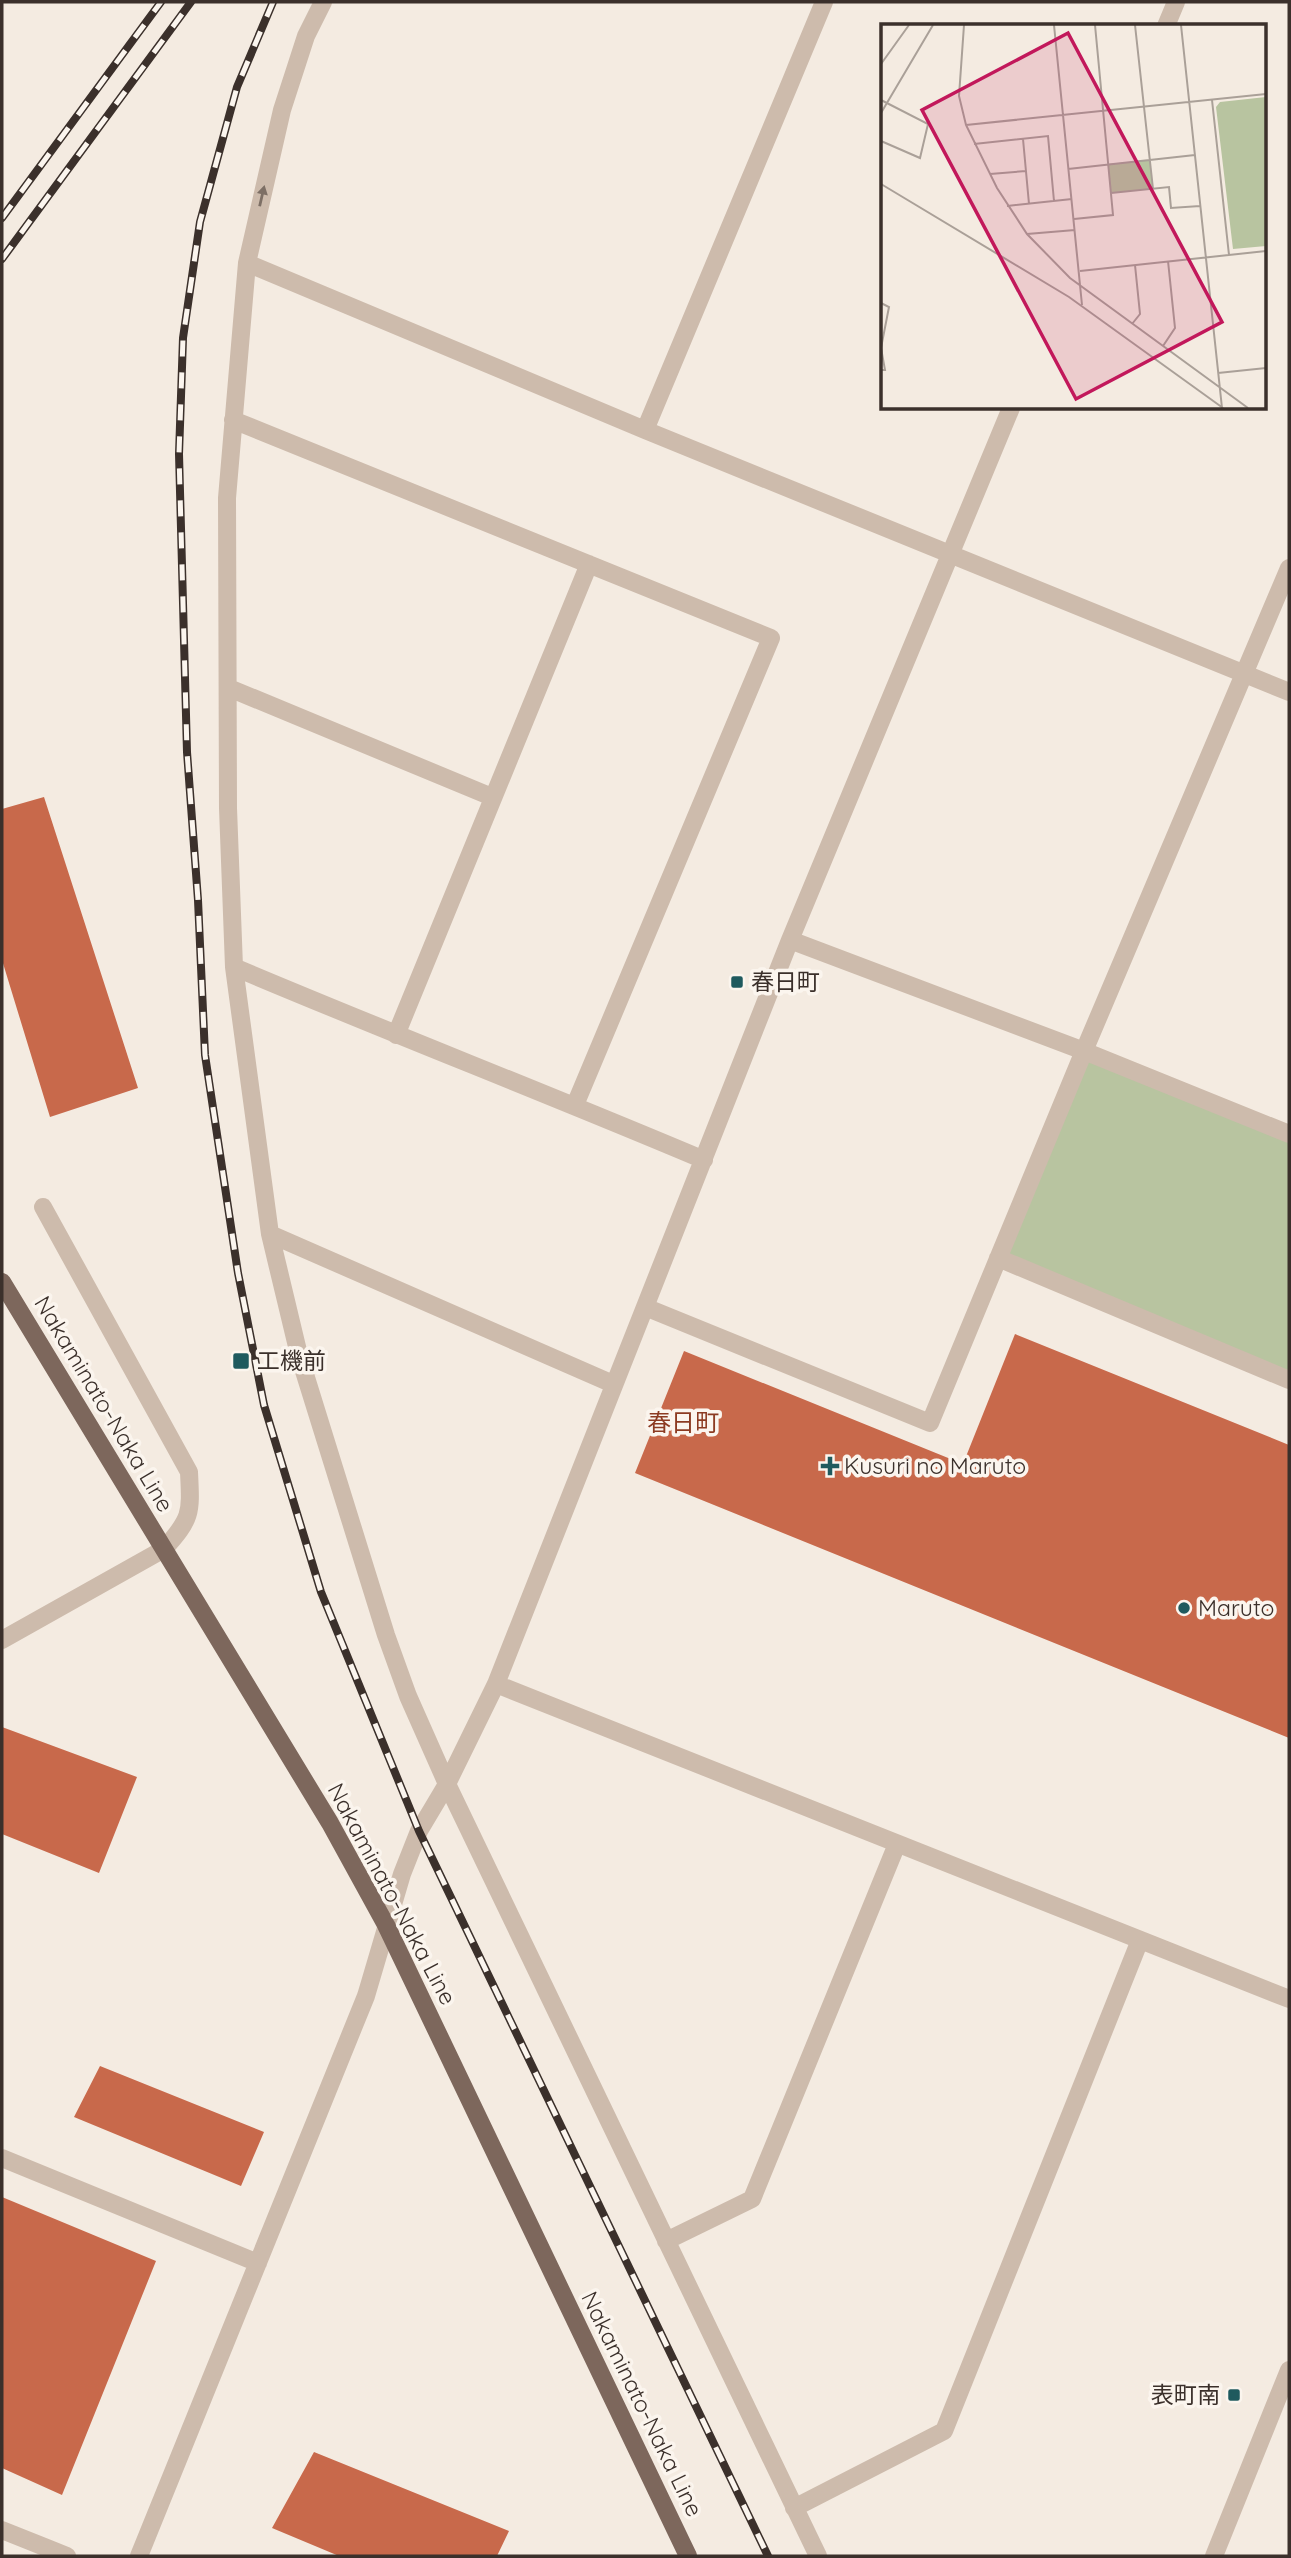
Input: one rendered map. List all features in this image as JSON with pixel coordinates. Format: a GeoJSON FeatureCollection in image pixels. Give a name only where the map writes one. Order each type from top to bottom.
{"type":"FeatureCollection","features":[{"type":"Feature","properties":{"kind":"main road","name":"Nakaminato-Naka Line"},"geometry":{"type":"LineString","coordinates":[[2,1282],[330,1823],[386,1925],[688,2556]]}},
{"type":"Feature","properties":{"kind":"street"},"geometry":{"type":"LineString","coordinates":[[323,2],[306,36],[282,110],[247,262],[227,498],[228,807],[234,967],[270,1234],[299,1355],[386,1635],[408,1696],[447,1784],[818,2556]]}},
{"type":"Feature","properties":{"kind":"street"},"geometry":{"type":"LineString","coordinates":[[645,430],[824,2]]}},
{"type":"Feature","properties":{"kind":"street"},"geometry":{"type":"LineString","coordinates":[[1167,24],[1176,2]]}},
{"type":"Feature","properties":{"kind":"street"},"geometry":{"type":"LineString","coordinates":[[247,262],[645,430],[1289,692]]}},
{"type":"Feature","properties":{"kind":"street"},"geometry":{"type":"LineString","coordinates":[[139,2556],[362,2006],[402,1874],[419,1831],[447,1784],[496,1684],[790,940],[1010,410]]}},
{"type":"Feature","properties":{"kind":"street"},"geometry":{"type":"LineString","coordinates":[[233,420],[771,638],[575,1105]]}},
{"type":"Feature","properties":{"kind":"street"},"geometry":{"type":"LineString","coordinates":[[396,1035],[589,564]]}},
{"type":"Feature","properties":{"kind":"street"},"geometry":{"type":"LineString","coordinates":[[645,1307],[930,1423],[1289,568]]}},
{"type":"Feature","properties":{"kind":"street"},"geometry":{"type":"LineString","coordinates":[[229,688],[492,797]]}},
{"type":"Feature","properties":{"kind":"street"},"geometry":{"type":"LineString","coordinates":[[790,940],[1084,1051],[1289,1134]]}},
{"type":"Feature","properties":{"kind":"street"},"geometry":{"type":"LineString","coordinates":[[234,967],[704,1160]]}},
{"type":"Feature","properties":{"kind":"street"},"geometry":{"type":"LineString","coordinates":[[2,1640],[164,1549],[179,1533],[191,1510],[189,1472],[43,1207]]}},
{"type":"Feature","properties":{"kind":"street"},"geometry":{"type":"LineString","coordinates":[[270,1234],[613,1384]]}},
{"type":"Feature","properties":{"kind":"street"},"geometry":{"type":"LineString","coordinates":[[998,1258],[1289,1380]]}},
{"type":"Feature","properties":{"kind":"street"},"geometry":{"type":"LineString","coordinates":[[496,1684],[1289,1999]]}},
{"type":"Feature","properties":{"kind":"street"},"geometry":{"type":"LineString","coordinates":[[666,2241],[752,2199],[897,1844]]}},
{"type":"Feature","properties":{"kind":"street"},"geometry":{"type":"LineString","coordinates":[[794,2508],[944,2431],[1140,1940]]}},
{"type":"Feature","properties":{"kind":"street"},"geometry":{"type":"LineString","coordinates":[[2,2158],[258,2263]]}},
{"type":"Feature","properties":{"kind":"street"},"geometry":{"type":"LineString","coordinates":[[1214,2556],[1289,2370]]}},
{"type":"Feature","properties":{"kind":"street"},"geometry":{"type":"LineString","coordinates":[[2,2530],[67,2556]]}},
{"type":"Feature","properties":{"kind":"green space"},"geometry":{"type":"Polygon","coordinates":[[[1084,1051],[1289,1134],[1289,1380],[998,1258],[1084,1051]]]}},
{"type":"Feature","properties":{"kind":"building"},"geometry":{"type":"Polygon","coordinates":[[[44,797],[138,1088],[50,1117],[2,960],[2,809],[44,797]]]}},
{"type":"Feature","properties":{"kind":"building"},"geometry":{"type":"Polygon","coordinates":[[[1015,1334],[1289,1445],[1289,1738],[635,1473],[684,1351],[963,1464],[1015,1334]]]}},
{"type":"Feature","properties":{"kind":"building"},"geometry":{"type":"Polygon","coordinates":[[[2,1727],[137,1777],[99,1873],[2,1834],[2,1727]]]}},
{"type":"Feature","properties":{"kind":"building"},"geometry":{"type":"Polygon","coordinates":[[[100,2066],[264,2132],[241,2186],[74,2117],[100,2066]]]}},
{"type":"Feature","properties":{"kind":"building"},"geometry":{"type":"Polygon","coordinates":[[[2,2197],[156,2261],[62,2495],[2,2468],[2,2197]]]}},
{"type":"Feature","properties":{"kind":"building"},"geometry":{"type":"Polygon","coordinates":[[[314,2452],[509,2531],[497,2556],[339,2556],[272,2528],[314,2452]]]}},
{"type":"Feature","properties":{"kind":"railway"},"geometry":{"type":"LineString","coordinates":[[2,218],[161,2]]}},
{"type":"Feature","properties":{"kind":"railway"},"geometry":{"type":"LineString","coordinates":[[2,259],[191,2]]}},
{"type":"Feature","properties":{"kind":"railway"},"geometry":{"type":"LineString","coordinates":[[273,2],[237,87],[200,222],[183,338],[179,454],[187,752],[198,900],[205,1055],[238,1273],[264,1405],[321,1592],[419,1831],[768,2556]]}},
{"type":"Feature","properties":{"kind":"place","name":"春日町"},"geometry":{"type":"Point","coordinates":[737,982]}},
{"type":"Feature","properties":{"kind":"place","name":"工機前"},"geometry":{"type":"Point","coordinates":[241,1361]}},
{"type":"Feature","properties":{"kind":"place","name":"Kusuri no Maruto"},"geometry":{"type":"Point","coordinates":[830,1466]}},
{"type":"Feature","properties":{"kind":"place","name":"Maruto"},"geometry":{"type":"Point","coordinates":[1184,1608]}},
{"type":"Feature","properties":{"kind":"place","name":"表町南"},"geometry":{"type":"Point","coordinates":[1234,2395]}},
{"type":"Feature","properties":{"kind":"district","name":"春日町"},"geometry":{"type":"Point","coordinates":[683,1423]}}]}
